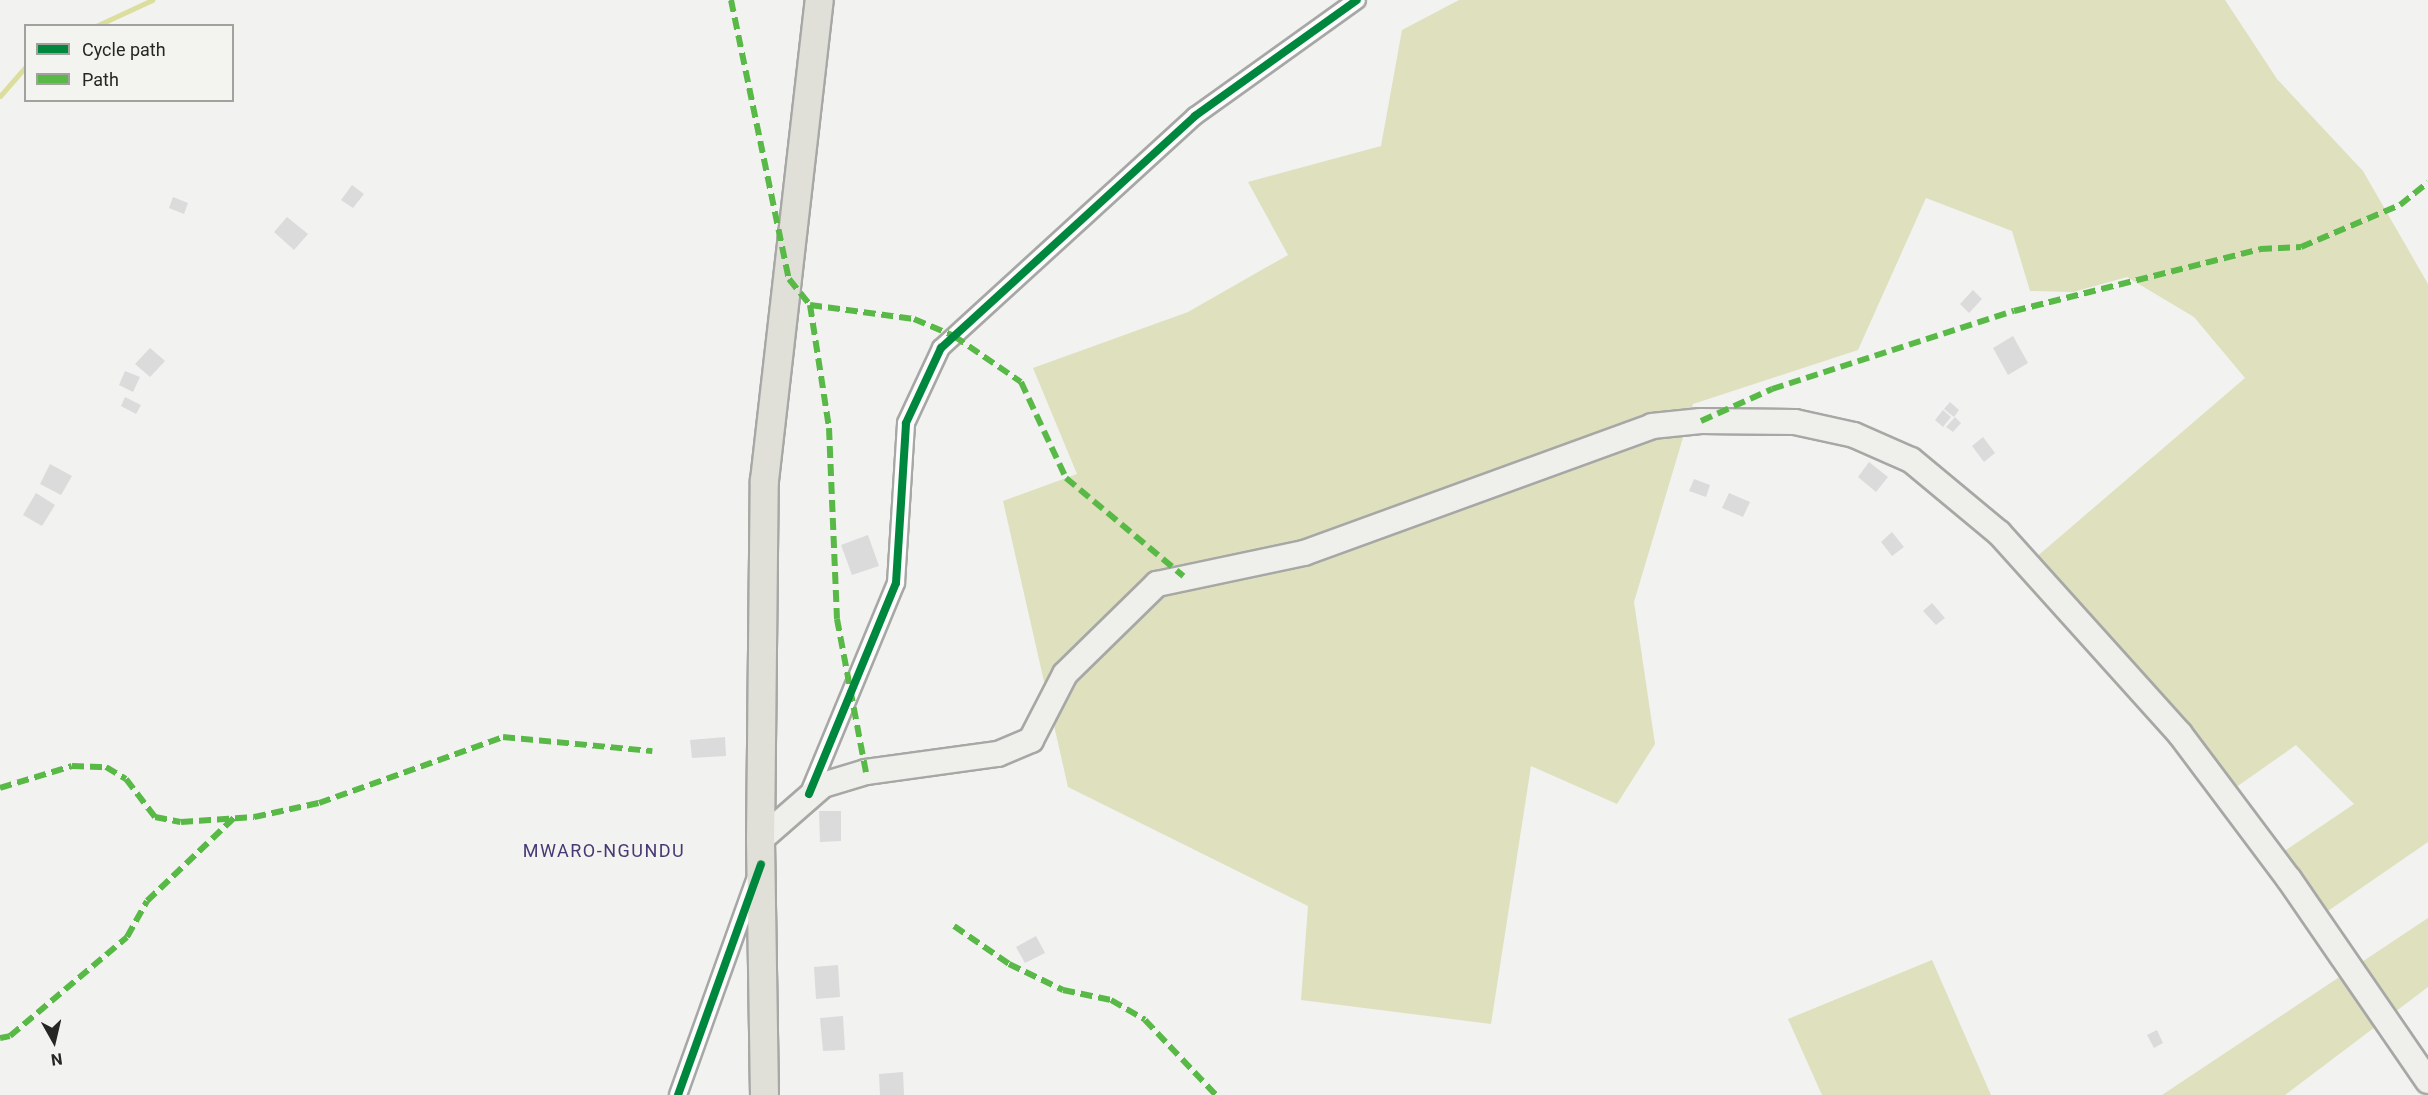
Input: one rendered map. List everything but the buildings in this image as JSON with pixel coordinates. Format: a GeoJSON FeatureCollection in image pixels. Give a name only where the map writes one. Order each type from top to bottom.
{"type":"FeatureCollection","features":[{"type":"Feature","properties":{"kind":"main road"},"geometry":{"type":"LineString","coordinates":[[764,1095],[760,852],[764,480],[819,0]]}},
{"type":"Feature","properties":{"kind":"main road"},"geometry":{"type":"LineString","coordinates":[[760,852],[808,794],[866,772],[942,765],[1020,747],[1039,732],[1065,674],[1156,584],[1304,553],[1652,426],[1701,421],[1795,422],[1854,435],[1911,460],[1999,533],[2180,734],[2289,879],[2428,1081]]}},
{"type":"Feature","properties":{"kind":"street"},"geometry":{"type":"LineString","coordinates":[[808,794],[896,584],[906,423],[941,348],[1195,116],[1357,0]]}},
{"type":"Feature","properties":{"kind":"street"},"geometry":{"type":"LineString","coordinates":[[678,1095],[760,852]]}},
{"type":"Feature","properties":{"kind":"green space"},"geometry":{"type":"Polygon","coordinates":[[[1459,0],[2225,0],[2277,79],[2363,171],[2428,284],[2428,842],[2325,913],[2283,852],[2354,804],[2296,745],[2232,790],[2034,559],[2245,378],[2194,317],[2127,277],[2073,292],[2030,291],[2012,231],[1926,198],[1858,350],[1693,404],[1634,602],[1655,744],[1617,804],[1531,766],[1491,1024],[1301,1000],[1308,906],[1068,787],[1003,501],[1077,474],[1033,368],[1188,312],[1288,255],[1248,182],[1381,146],[1402,30],[1459,0]]]}},
{"type":"Feature","properties":{"kind":"green space"},"geometry":{"type":"Polygon","coordinates":[[[2428,918],[2428,987],[2285,1095],[2162,1095],[2428,918]]]}},
{"type":"Feature","properties":{"kind":"green space"},"geometry":{"type":"Polygon","coordinates":[[[1932,960],[1991,1095],[1822,1095],[1788,1019],[1932,960]]]}},
{"type":"Feature","properties":{"kind":"waterway"},"geometry":{"type":"LineString","coordinates":[[100,24],[152,0]]}},
{"type":"Feature","properties":{"kind":"waterway"},"geometry":{"type":"LineString","coordinates":[[0,96],[24,68]]}},
{"type":"Feature","properties":{"kind":"marked path"},"geometry":{"type":"LineString","coordinates":[[731,0],[789,279],[810,305],[914,319],[954,336],[1021,382],[1066,478],[1183,576]]}},
{"type":"Feature","properties":{"kind":"marked path"},"geometry":{"type":"LineString","coordinates":[[1701,421],[1772,389],[2014,311],[2260,249],[2301,247],[2400,205],[2428,182]]}},
{"type":"Feature","properties":{"kind":"marked path"},"geometry":{"type":"LineString","coordinates":[[810,305],[829,428],[837,619],[866,772]]}},
{"type":"Feature","properties":{"kind":"marked path"},"geometry":{"type":"LineString","coordinates":[[0,788],[72,766],[106,767],[126,779],[155,817],[181,822],[254,817],[319,803],[503,737],[652,751]]}},
{"type":"Feature","properties":{"kind":"marked path"},"geometry":{"type":"LineString","coordinates":[[0,1038],[10,1036],[127,937],[147,901],[236,816]]}},
{"type":"Feature","properties":{"kind":"marked path"},"geometry":{"type":"LineString","coordinates":[[954,926],[1009,964],[1063,990],[1111,1000],[1145,1020],[1216,1095]]}},
{"type":"Feature","properties":{"kind":"cycle path"},"geometry":{"type":"LineString","coordinates":[[809,794],[896,583],[906,423],[941,348],[1195,116],[1357,0]]}},
{"type":"Feature","properties":{"kind":"cycle path"},"geometry":{"type":"LineString","coordinates":[[678,1095],[761,865]]}},
{"type":"Feature","properties":{"kind":"district","name":"MWARO-NGUNDU"},"geometry":{"type":"Point","coordinates":[604,851]}}]}
